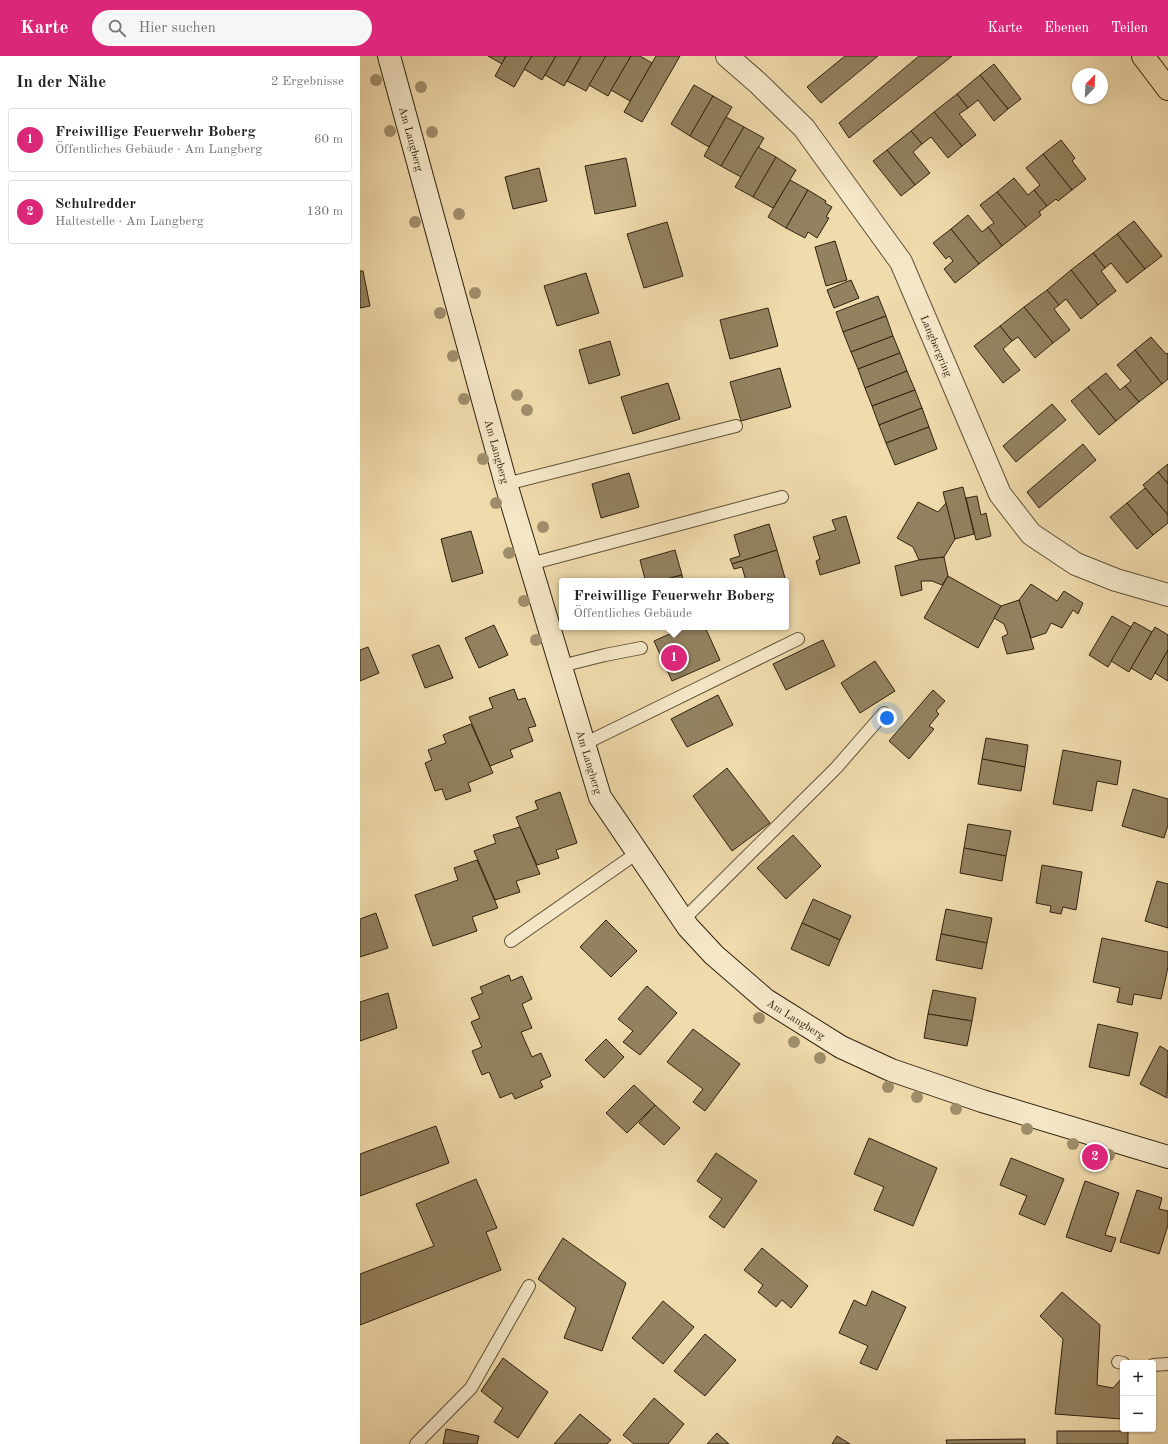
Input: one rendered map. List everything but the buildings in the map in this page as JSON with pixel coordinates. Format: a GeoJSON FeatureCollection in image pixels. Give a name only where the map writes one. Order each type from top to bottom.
{"type":"FeatureCollection","features":[{"type":"Feature","properties":{"kind":"main road"},"geometry":{"type":"LineString","coordinates":[[1143,56],[1168,89]]}},
{"type":"Feature","properties":{"kind":"street","name":"Am Langberg"},"geometry":{"type":"LineString","coordinates":[[389,56],[506,484],[600,797],[683,920],[714,955],[766,1000],[841,1047],[891,1070],[968,1096],[1168,1157]]}},
{"type":"Feature","properties":{"kind":"street","name":"Langbergring"},"geometry":{"type":"LineString","coordinates":[[727,56],[758,82],[804,128],[901,262],[1000,494],[1031,534],[1076,564],[1116,580],[1168,595]]}},
{"type":"Feature","properties":{"kind":"lane"},"geometry":{"type":"LineString","coordinates":[[506,484],[736,426]]}},
{"type":"Feature","properties":{"kind":"lane"},"geometry":{"type":"LineString","coordinates":[[530,564],[782,498]]}},
{"type":"Feature","properties":{"kind":"lane"},"geometry":{"type":"LineString","coordinates":[[584,744],[798,639]]}},
{"type":"Feature","properties":{"kind":"lane"},"geometry":{"type":"LineString","coordinates":[[561,666],[641,648]]}},
{"type":"Feature","properties":{"kind":"lane"},"geometry":{"type":"LineString","coordinates":[[683,920],[836,768],[884,713]]}},
{"type":"Feature","properties":{"kind":"lane"},"geometry":{"type":"LineString","coordinates":[[511,940],[637,853]]}},
{"type":"Feature","properties":{"kind":"lane"},"geometry":{"type":"LineString","coordinates":[[416,1444],[471,1388],[529,1286]]}},
{"type":"Feature","properties":{"kind":"lane"},"geometry":{"type":"LineString","coordinates":[[1156,1365],[1168,1364]]}},
{"type":"Feature","properties":{"kind":"place","name":"Freiwillige Feuerwehr Boberg"},"geometry":{"type":"Point","coordinates":[674,658]}},
{"type":"Feature","properties":{"kind":"place","name":"Schulredder"},"geometry":{"type":"Point","coordinates":[1095,1157]}}]}
